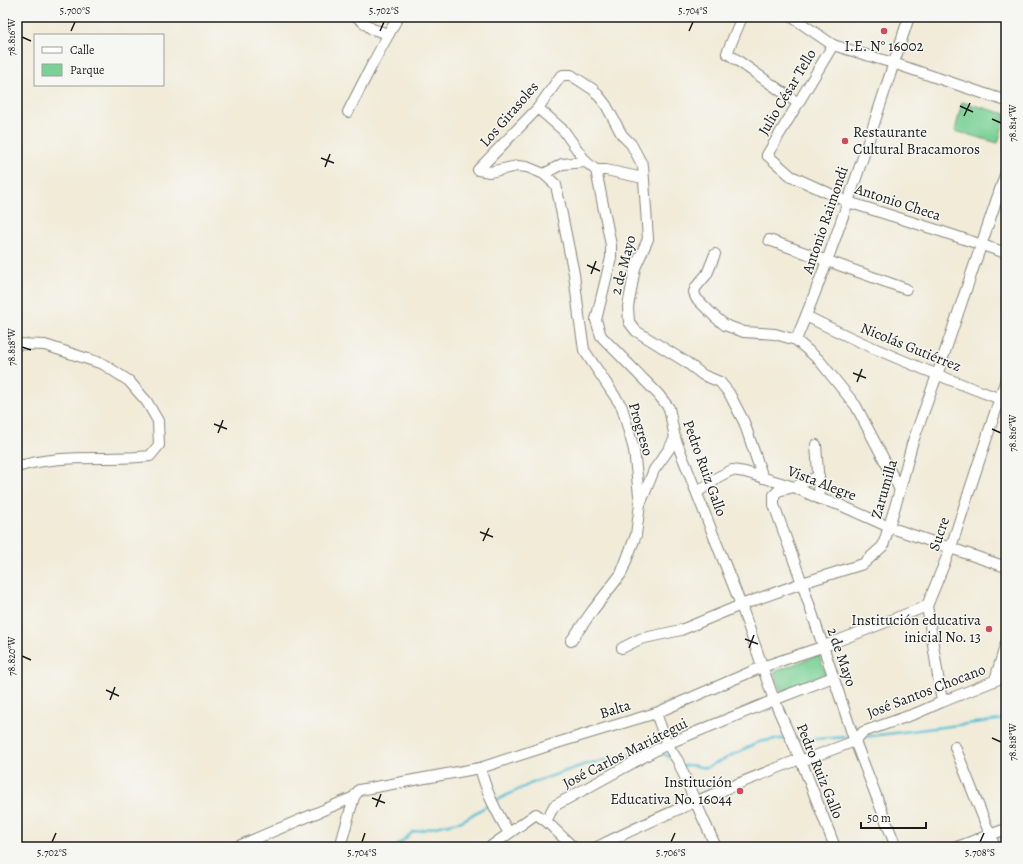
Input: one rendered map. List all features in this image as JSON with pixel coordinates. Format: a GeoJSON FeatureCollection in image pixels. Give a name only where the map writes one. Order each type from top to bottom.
{"type":"FeatureCollection","features":[{"type":"Feature","properties":{"kind":"street"},"geometry":{"type":"LineString","coordinates":[[357,17],[372,29],[389,34]]}},
{"type":"Feature","properties":{"kind":"street"},"geometry":{"type":"LineString","coordinates":[[348,112],[374,60],[398,17]]}},
{"type":"Feature","properties":{"kind":"street"},"geometry":{"type":"LineString","coordinates":[[742,17],[727,53],[798,103]]}},
{"type":"Feature","properties":{"kind":"street"},"geometry":{"type":"LineString","coordinates":[[792,17],[833,45],[894,63],[1006,101]]}},
{"type":"Feature","properties":{"kind":"street","name":"Antonio Raimondi"},"geometry":{"type":"LineString","coordinates":[[796,340],[848,202],[909,17]]}},
{"type":"Feature","properties":{"kind":"street","name":"Julio César Tello"},"geometry":{"type":"LineString","coordinates":[[767,155],[833,45]]}},
{"type":"Feature","properties":{"kind":"street","name":"Los Girasoles"},"geometry":{"type":"LineString","coordinates":[[544,174],[527,167],[517,166],[490,172],[478,170],[538,108],[560,77],[564,75],[571,75]]}},
{"type":"Feature","properties":{"kind":"street","name":"2 de Mayo"},"geometry":{"type":"LineString","coordinates":[[571,75],[594,90],[606,105],[622,135],[632,144],[643,166],[648,239],[635,268],[628,307],[629,322],[636,331],[686,362],[703,375],[720,382],[729,393],[744,422],[763,478]]}},
{"type":"Feature","properties":{"kind":"street"},"geometry":{"type":"LineString","coordinates":[[538,108],[564,131],[586,162],[596,170],[606,170],[643,178]]}},
{"type":"Feature","properties":{"kind":"street","name":"Antonio Checa"},"geometry":{"type":"LineString","coordinates":[[767,155],[791,176],[848,202],[1006,253]]}},
{"type":"Feature","properties":{"kind":"street"},"geometry":{"type":"LineString","coordinates":[[544,174],[562,164],[586,162]]}},
{"type":"Feature","properties":{"kind":"street","name":"Pedro Ruiz Gallo"},"geometry":{"type":"LineString","coordinates":[[596,170],[611,245],[611,258],[596,320],[601,336],[658,394],[669,408],[675,438],[698,492],[741,605],[774,700],[800,759],[835,847]]}},
{"type":"Feature","properties":{"kind":"street","name":"Zarumilla"},"geometry":{"type":"LineString","coordinates":[[622,648],[640,639],[681,630],[741,605],[863,564],[883,546],[912,444],[1006,172]]}},
{"type":"Feature","properties":{"kind":"street","name":"Progreso"},"geometry":{"type":"LineString","coordinates":[[544,174],[556,185],[574,274],[578,316],[584,350],[622,407],[634,450],[640,504],[636,535],[621,574],[571,641]]}},
{"type":"Feature","properties":{"kind":"street"},"geometry":{"type":"LineString","coordinates":[[769,240],[906,289]]}},
{"type":"Feature","properties":{"kind":"street"},"geometry":{"type":"LineString","coordinates":[[715,254],[707,274],[696,287],[694,292],[696,298],[725,325],[744,332],[775,334],[796,340],[819,360],[856,406],[900,490]]}},
{"type":"Feature","properties":{"kind":"street","name":"Nicolás Gutiérrez"},"geometry":{"type":"LineString","coordinates":[[806,316],[844,336],[937,375],[1002,400]]}},
{"type":"Feature","properties":{"kind":"street"},"geometry":{"type":"LineString","coordinates":[[17,344],[45,345],[52,347],[103,364],[129,381],[147,402],[158,421],[159,445],[150,456],[128,458],[55,459],[17,467]]}},
{"type":"Feature","properties":{"kind":"street","name":"Sucre"},"geometry":{"type":"LineString","coordinates":[[942,702],[928,606],[951,547],[1002,400],[1006,379]]}},
{"type":"Feature","properties":{"kind":"street"},"geometry":{"type":"LineString","coordinates":[[640,504],[654,470],[669,450],[675,438]]}},
{"type":"Feature","properties":{"kind":"street"},"geometry":{"type":"LineString","coordinates":[[816,446],[820,499]]}},
{"type":"Feature","properties":{"kind":"street","name":"Vista Alegre"},"geometry":{"type":"LineString","coordinates":[[698,492],[718,477],[732,470],[794,487],[820,499],[840,505],[889,527],[1006,567]]}},
{"type":"Feature","properties":{"kind":"street"},"geometry":{"type":"LineString","coordinates":[[794,487],[819,476]]}},
{"type":"Feature","properties":{"kind":"street","name":"2 de Mayo"},"geometry":{"type":"LineString","coordinates":[[794,487],[778,491],[774,495],[774,505],[802,584],[822,647],[896,847]]}},
{"type":"Feature","properties":{"kind":"street","name":"Balta"},"geometry":{"type":"LineString","coordinates":[[236,847],[354,797],[360,790],[480,768],[656,712],[762,667],[822,647],[928,606]]}},
{"type":"Feature","properties":{"kind":"street"},"geometry":{"type":"LineString","coordinates":[[994,680],[1006,643]]}},
{"type":"Feature","properties":{"kind":"street","name":"José Santos Chocano"},"geometry":{"type":"LineString","coordinates":[[597,847],[695,801],[800,759],[807,759],[857,739],[863,732],[917,713],[1006,676]]}},
{"type":"Feature","properties":{"kind":"street","name":"José Carlos Mariátegui"},"geometry":{"type":"LineString","coordinates":[[546,821],[554,806],[667,744],[833,677]]}},
{"type":"Feature","properties":{"kind":"street"},"geometry":{"type":"LineString","coordinates":[[656,712],[667,744],[678,760],[716,847]]}},
{"type":"Feature","properties":{"kind":"street"},"geometry":{"type":"LineString","coordinates":[[955,747],[989,836],[995,847]]}},
{"type":"Feature","properties":{"kind":"street"},"geometry":{"type":"LineString","coordinates":[[480,768],[494,809],[509,833]]}},
{"type":"Feature","properties":{"kind":"street"},"geometry":{"type":"LineString","coordinates":[[340,847],[354,797]]}},
{"type":"Feature","properties":{"kind":"street"},"geometry":{"type":"LineString","coordinates":[[490,847],[536,814],[546,821],[573,847]]}},
{"type":"Feature","properties":{"kind":"street"},"geometry":{"type":"LineString","coordinates":[[957,847],[1006,829]]}},
{"type":"Feature","properties":{"kind":"green space"},"geometry":{"type":"Polygon","coordinates":[[[962,102],[1006,114],[998,143],[955,131],[962,102]]]}},
{"type":"Feature","properties":{"kind":"green space"},"geometry":{"type":"Polygon","coordinates":[[[819,655],[826,675],[781,692],[774,672],[819,655]]]}},
{"type":"Feature","properties":{"kind":"waterway"},"geometry":{"type":"LineString","coordinates":[[863,737],[1006,719]]}},
{"type":"Feature","properties":{"kind":"waterway"},"geometry":{"type":"LineString","coordinates":[[795,740],[850,737]]}},
{"type":"Feature","properties":{"kind":"waterway"},"geometry":{"type":"LineString","coordinates":[[682,766],[691,765],[706,768],[759,742],[775,739],[788,739]]}},
{"type":"Feature","properties":{"kind":"waterway"},"geometry":{"type":"LineString","coordinates":[[495,801],[532,783],[583,765],[643,752]]}},
{"type":"Feature","properties":{"kind":"waterway"},"geometry":{"type":"LineString","coordinates":[[658,752],[668,756],[671,759]]}},
{"type":"Feature","properties":{"kind":"waterway"},"geometry":{"type":"LineString","coordinates":[[397,847],[413,832],[462,821],[490,804]]}},
{"type":"Feature","properties":{"kind":"place","name":"I.E. N° 16002"},"geometry":{"type":"Point","coordinates":[884,31]}},
{"type":"Feature","properties":{"kind":"place","name":"Restaurante Cultural Bracamoros"},"geometry":{"type":"Point","coordinates":[845,141]}},
{"type":"Feature","properties":{"kind":"place","name":"Institución educativa inicial No. 13"},"geometry":{"type":"Point","coordinates":[989,629]}},
{"type":"Feature","properties":{"kind":"place","name":"Institución Educativa No. 16044"},"geometry":{"type":"Point","coordinates":[740,791]}}]}
